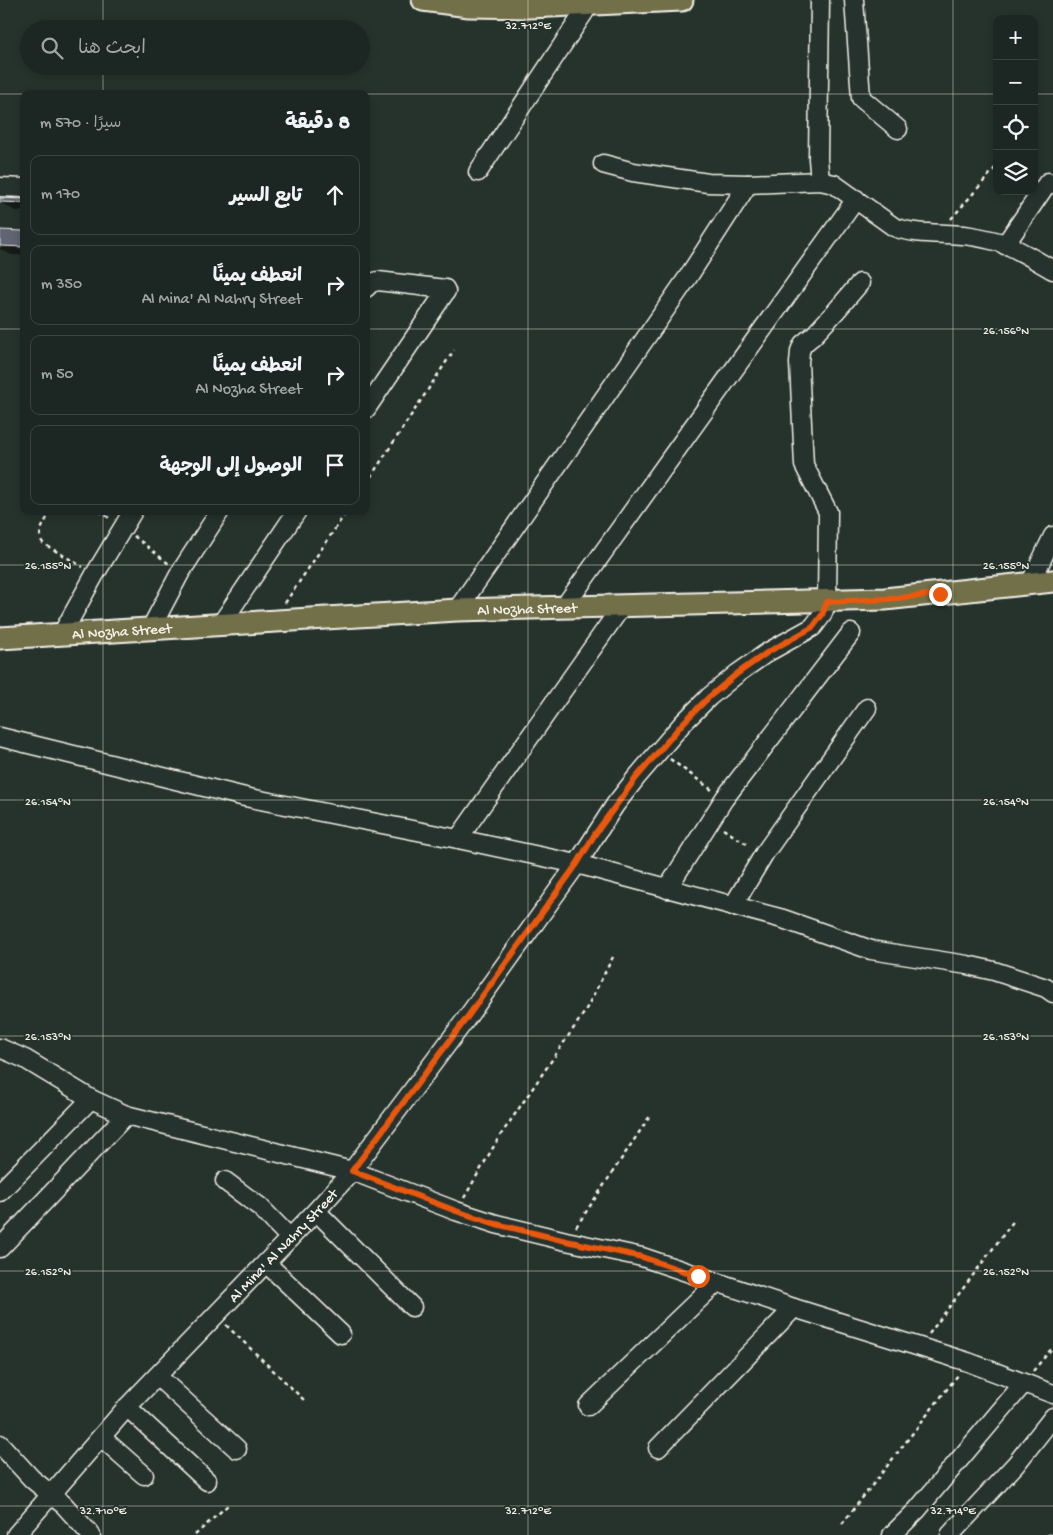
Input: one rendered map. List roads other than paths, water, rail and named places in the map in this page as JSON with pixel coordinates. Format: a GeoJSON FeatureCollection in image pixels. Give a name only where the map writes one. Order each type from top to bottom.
{"type":"FeatureCollection","features":[{"type":"Feature","properties":{"kind":"main road"},"geometry":{"type":"LineString","coordinates":[[423,0],[469,6],[529,8],[682,0]]}},
{"type":"Feature","properties":{"kind":"main road","name":"Al Nozha Street"},"geometry":{"type":"LineString","coordinates":[[0,638],[457,610],[886,599],[1053,581]]}},
{"type":"Feature","properties":{"kind":"street"},"geometry":{"type":"LineString","coordinates":[[820,0],[818,159],[820,181]]}},
{"type":"Feature","properties":{"kind":"street"},"geometry":{"type":"LineString","coordinates":[[854,0],[861,98],[898,129]]}},
{"type":"Feature","properties":{"kind":"street"},"geometry":{"type":"LineString","coordinates":[[478,172],[589,5]]}},
{"type":"Feature","properties":{"kind":"street"},"geometry":{"type":"LineString","coordinates":[[603,164],[633,172],[708,183],[748,184],[820,181],[834,184],[894,227],[910,231],[971,236],[1005,244],[1053,270]]}},
{"type":"Feature","properties":{"kind":"street"},"geometry":{"type":"LineString","coordinates":[[1005,244],[1048,182],[1053,184]]}},
{"type":"Feature","properties":{"kind":"street"},"geometry":{"type":"LineString","coordinates":[[457,610],[688,277],[748,184]]}},
{"type":"Feature","properties":{"kind":"street"},"geometry":{"type":"LineString","coordinates":[[0,187],[20,188]]}},
{"type":"Feature","properties":{"kind":"street"},"geometry":{"type":"LineString","coordinates":[[564,607],[856,199]]}},
{"type":"Feature","properties":{"kind":"street"},"geometry":{"type":"LineString","coordinates":[[370,284],[378,281],[445,289],[446,291],[370,403]]}},
{"type":"Feature","properties":{"kind":"street"},"geometry":{"type":"LineString","coordinates":[[827,602],[828,512],[804,465],[800,351],[803,344],[836,311],[860,283]]}},
{"type":"Feature","properties":{"kind":"street"},"geometry":{"type":"LineString","coordinates":[[62,634],[131,515]]}},
{"type":"Feature","properties":{"kind":"street"},"geometry":{"type":"LineString","coordinates":[[151,628],[180,573],[217,515]]}},
{"type":"Feature","properties":{"kind":"street"},"geometry":{"type":"LineString","coordinates":[[221,624],[294,515]]}},
{"type":"Feature","properties":{"kind":"street"},"geometry":{"type":"LineString","coordinates":[[1030,584],[1053,536]]}},
{"type":"Feature","properties":{"kind":"street","name":"Al Mina' Al Nahry Street"},"geometry":{"type":"LineString","coordinates":[[16,1535],[52,1496],[127,1407],[316,1211],[352,1171],[466,1019],[577,864],[615,806],[689,716],[738,673],[768,652],[813,627],[822,615],[827,602]]}},
{"type":"Feature","properties":{"kind":"street"},"geometry":{"type":"LineString","coordinates":[[458,839],[622,606]]}},
{"type":"Feature","properties":{"kind":"street"},"geometry":{"type":"LineString","coordinates":[[667,889],[724,799],[852,633]]}},
{"type":"Feature","properties":{"kind":"street"},"geometry":{"type":"LineString","coordinates":[[733,906],[764,854],[867,708]]}},
{"type":"Feature","properties":{"kind":"street"},"geometry":{"type":"LineString","coordinates":[[0,738],[245,797],[577,864],[783,919],[871,950],[968,965],[994,971],[1046,988],[1053,993]]}},
{"type":"Feature","properties":{"kind":"street"},"geometry":{"type":"LineString","coordinates":[[0,1048],[25,1060],[90,1099],[126,1116],[352,1171],[456,1211],[496,1224],[642,1257],[794,1308],[968,1362],[1053,1394]]}},
{"type":"Feature","properties":{"kind":"street"},"geometry":{"type":"LineString","coordinates":[[0,1192],[90,1099]]}},
{"type":"Feature","properties":{"kind":"street"},"geometry":{"type":"LineString","coordinates":[[0,1248],[126,1116]]}},
{"type":"Feature","properties":{"kind":"street"},"geometry":{"type":"LineString","coordinates":[[225,1181],[260,1207],[290,1238]]}},
{"type":"Feature","properties":{"kind":"street"},"geometry":{"type":"LineString","coordinates":[[316,1211],[412,1307]]}},
{"type":"Feature","properties":{"kind":"street"},"geometry":{"type":"LineString","coordinates":[[266,1263],[341,1334]]}},
{"type":"Feature","properties":{"kind":"street"},"geometry":{"type":"LineString","coordinates":[[588,1406],[717,1282]]}},
{"type":"Feature","properties":{"kind":"street"},"geometry":{"type":"LineString","coordinates":[[658,1448],[794,1308]]}},
{"type":"Feature","properties":{"kind":"street"},"geometry":{"type":"LineString","coordinates":[[157,1376],[237,1449]]}},
{"type":"Feature","properties":{"kind":"street"},"geometry":{"type":"LineString","coordinates":[[892,1535],[916,1510],[1023,1384]]}},
{"type":"Feature","properties":{"kind":"street"},"geometry":{"type":"LineString","coordinates":[[127,1407],[207,1481]]}},
{"type":"Feature","properties":{"kind":"street"},"geometry":{"type":"LineString","coordinates":[[950,1535],[1016,1464],[1053,1417]]}},
{"type":"Feature","properties":{"kind":"street"},"geometry":{"type":"LineString","coordinates":[[101,1437],[144,1475]]}},
{"type":"Feature","properties":{"kind":"street"},"geometry":{"type":"LineString","coordinates":[[0,1444],[32,1479],[64,1505],[91,1535]]}}]}
